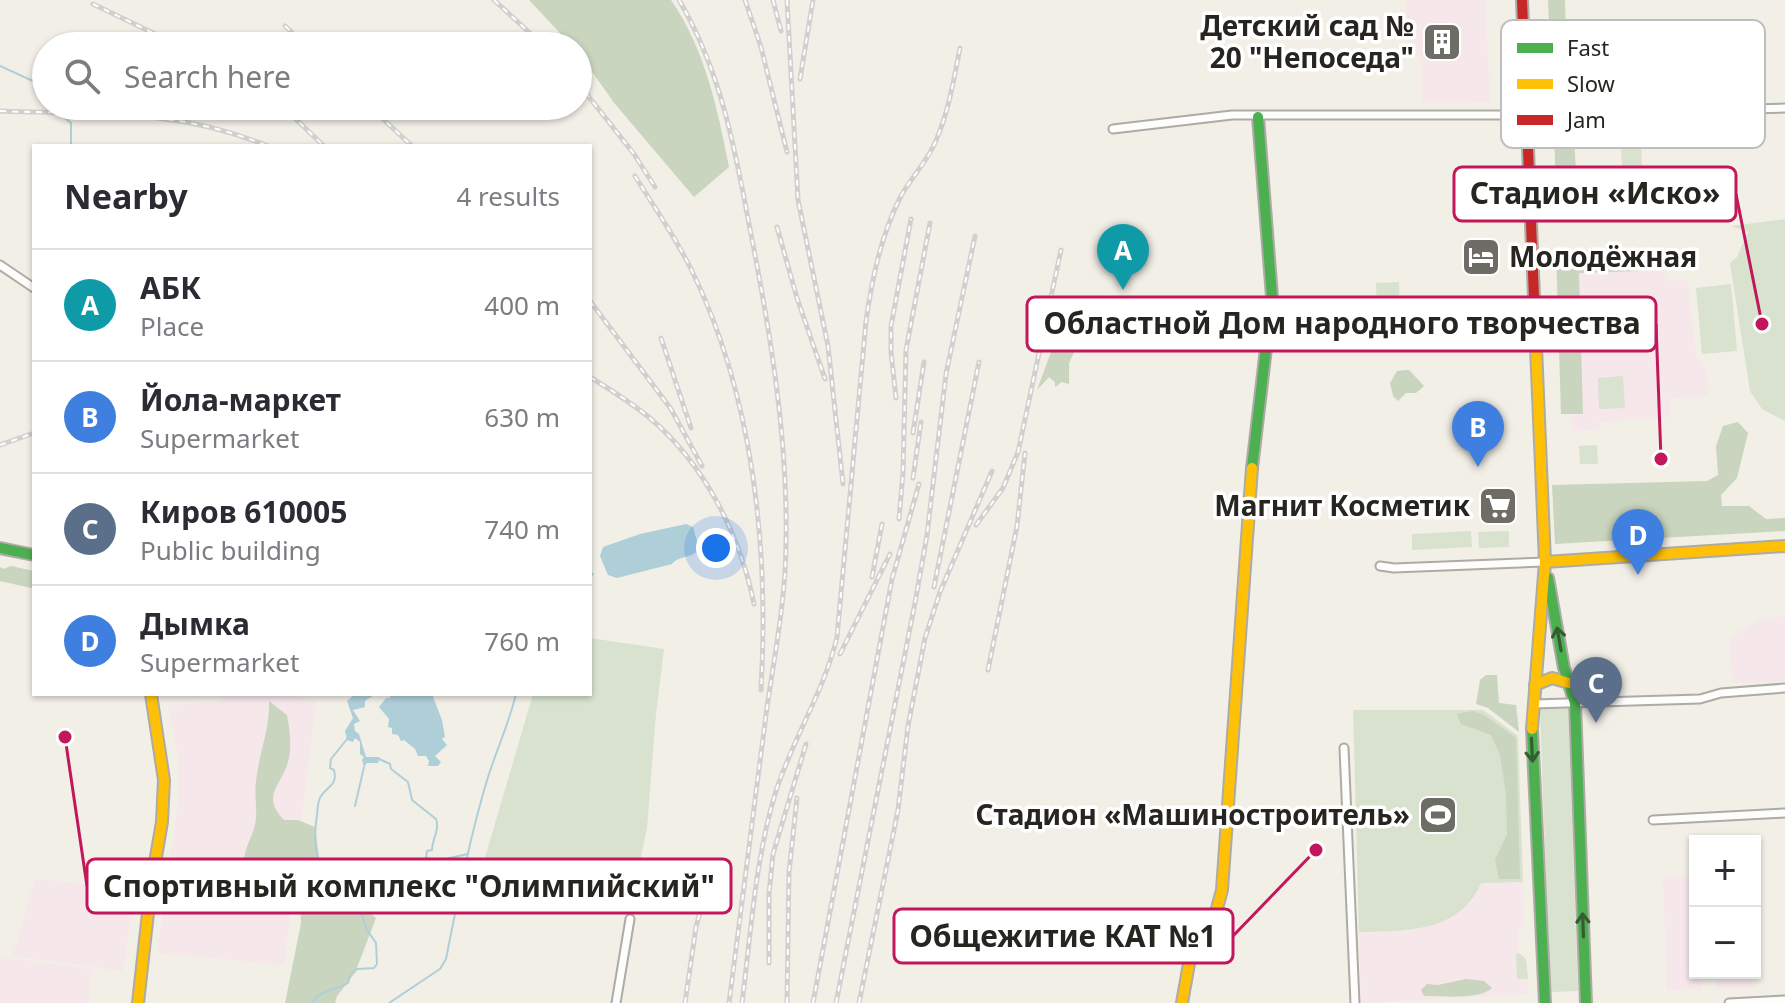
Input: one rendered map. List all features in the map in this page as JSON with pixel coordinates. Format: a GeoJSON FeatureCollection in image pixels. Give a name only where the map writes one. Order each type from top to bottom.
{"type":"FeatureCollection","features":[{"type":"Feature","properties":{"kind":"main road"},"geometry":{"type":"LineString","coordinates":[[1522,0],[1523,20]]}},
{"type":"Feature","properties":{"kind":"main road"},"geometry":{"type":"LineString","coordinates":[[1182,1003],[1193,941],[1216,912],[1222,890],[1255,433],[1272,297],[1258,117]]}},
{"type":"Feature","properties":{"kind":"main road"},"geometry":{"type":"LineString","coordinates":[[1527,148],[1545,562],[1532,734],[1545,1003]]}},
{"type":"Feature","properties":{"kind":"main road"},"geometry":{"type":"LineString","coordinates":[[1545,562],[1785,546]]}},
{"type":"Feature","properties":{"kind":"main road"},"geometry":{"type":"LineString","coordinates":[[0,548],[32,555]]}},
{"type":"Feature","properties":{"kind":"main road"},"geometry":{"type":"LineString","coordinates":[[1545,562],[1575,703],[1586,1003]]}},
{"type":"Feature","properties":{"kind":"main road"},"geometry":{"type":"LineString","coordinates":[[1535,685],[1550,677],[1569,683]]}},
{"type":"Feature","properties":{"kind":"main road"},"geometry":{"type":"LineString","coordinates":[[138,1003],[151,886],[162,822],[164,780],[151,696]]}},
{"type":"Feature","properties":{"kind":"street"},"geometry":{"type":"LineString","coordinates":[[1765,109],[1785,108]]}},
{"type":"Feature","properties":{"kind":"street"},"geometry":{"type":"LineString","coordinates":[[1113,129],[1232,115],[1501,115]]}},
{"type":"Feature","properties":{"kind":"street"},"geometry":{"type":"LineString","coordinates":[[0,265],[32,287]]}},
{"type":"Feature","properties":{"kind":"street"},"geometry":{"type":"LineString","coordinates":[[1380,566],[1545,562]]}},
{"type":"Feature","properties":{"kind":"street"},"geometry":{"type":"LineString","coordinates":[[1533,704],[1700,699],[1721,693],[1785,688]]}},
{"type":"Feature","properties":{"kind":"street"},"geometry":{"type":"LineString","coordinates":[[1344,748],[1355,1003]]}},
{"type":"Feature","properties":{"kind":"street"},"geometry":{"type":"LineString","coordinates":[[1653,820],[1785,813]]}},
{"type":"Feature","properties":{"kind":"street"},"geometry":{"type":"LineString","coordinates":[[616,1003],[630,919]]}},
{"type":"Feature","properties":{"kind":"street"},"geometry":{"type":"LineString","coordinates":[[1729,1003],[1785,1000]]}},
{"type":"Feature","properties":{"kind":"shaded area"},"geometry":{"type":"Polygon","coordinates":[[[1405,0],[1485,0],[1490,102],[1422,103],[1421,62],[1418,56],[1408,56],[1405,0]]]}},
{"type":"Feature","properties":{"kind":"shaded area"},"geometry":{"type":"Polygon","coordinates":[[[1663,256],[1665,281],[1688,280],[1696,355],[1707,374],[1709,396],[1669,398],[1670,417],[1599,422],[1599,429],[1572,431],[1565,261],[1663,256]]]}},
{"type":"Feature","properties":{"kind":"shaded area"},"geometry":{"type":"Polygon","coordinates":[[[1785,616],[1785,681],[1733,683],[1729,643],[1735,634],[1762,619],[1785,616]]]}},
{"type":"Feature","properties":{"kind":"shaded area"},"geometry":{"type":"Polygon","coordinates":[[[220,696],[289,696],[316,700],[284,965],[157,953],[179,796],[179,762],[168,706],[219,702],[220,696]]]}},
{"type":"Feature","properties":{"kind":"shaded area"},"geometry":{"type":"Polygon","coordinates":[[[1689,876],[1689,979],[1752,979],[1753,988],[1716,989],[1716,980],[1702,980],[1702,989],[1667,990],[1663,877],[1689,876]]]}},
{"type":"Feature","properties":{"kind":"shaded area"},"geometry":{"type":"Polygon","coordinates":[[[35,879],[135,889],[123,971],[13,956],[35,879]]]}},
{"type":"Feature","properties":{"kind":"shaded area"},"geometry":{"type":"Polygon","coordinates":[[[1523,882],[1524,924],[1518,930],[1519,953],[1526,959],[1528,994],[1361,1003],[1359,932],[1412,931],[1448,919],[1462,910],[1474,899],[1480,883],[1523,882]]]}},
{"type":"Feature","properties":{"kind":"shaded area"},"geometry":{"type":"Polygon","coordinates":[[[0,957],[92,969],[88,1003],[0,1003],[0,957]]]}},
{"type":"Feature","properties":{"kind":"green space"},"geometry":{"type":"Polygon","coordinates":[[[529,0],[671,0],[701,59],[715,102],[729,167],[694,197],[615,104],[592,72],[592,32],[559,32],[529,0]]]}},
{"type":"Feature","properties":{"kind":"green space"},"geometry":{"type":"Polygon","coordinates":[[[1548,0],[1565,0],[1565,20],[1549,20],[1548,0]]]}},
{"type":"Feature","properties":{"kind":"green space"},"geometry":{"type":"Polygon","coordinates":[[[1555,148],[1575,148],[1578,216],[1557,217],[1555,148]]]}},
{"type":"Feature","properties":{"kind":"green space"},"geometry":{"type":"Polygon","coordinates":[[[1621,148],[1641,148],[1642,167],[1622,168],[1621,148]]]}},
{"type":"Feature","properties":{"kind":"green space"},"geometry":{"type":"Polygon","coordinates":[[[1785,219],[1785,421],[1762,409],[1750,391],[1730,263],[1737,257],[1748,232],[1731,226],[1785,219]]]}},
{"type":"Feature","properties":{"kind":"green space"},"geometry":{"type":"Polygon","coordinates":[[[1636,248],[1637,271],[1579,273],[1583,414],[1561,414],[1556,251],[1636,248]]]}},
{"type":"Feature","properties":{"kind":"green space"},"geometry":{"type":"Polygon","coordinates":[[[1399,282],[1400,324],[1377,325],[1376,283],[1399,282]]]}},
{"type":"Feature","properties":{"kind":"green space"},"geometry":{"type":"Polygon","coordinates":[[[1731,284],[1737,351],[1702,354],[1696,288],[1731,284]]]}},
{"type":"Feature","properties":{"kind":"green space"},"geometry":{"type":"Polygon","coordinates":[[[1075,322],[1077,346],[1069,363],[1069,384],[1062,382],[1055,387],[1055,382],[1049,377],[1037,390],[1058,333],[1060,331],[1063,340],[1075,322]]]}},
{"type":"Feature","properties":{"kind":"green space"},"geometry":{"type":"Polygon","coordinates":[[[1409,370],[1424,386],[1416,393],[1406,393],[1398,401],[1393,396],[1390,383],[1397,371],[1409,370]]]}},
{"type":"Feature","properties":{"kind":"green space"},"geometry":{"type":"Polygon","coordinates":[[[1623,376],[1625,408],[1599,409],[1598,378],[1623,376]]]}},
{"type":"Feature","properties":{"kind":"green space"},"geometry":{"type":"Polygon","coordinates":[[[1738,422],[1748,433],[1737,478],[1721,495],[1722,506],[1749,506],[1766,519],[1785,518],[1785,531],[1555,544],[1552,485],[1707,481],[1718,475],[1716,446],[1723,426],[1738,422]]]}},
{"type":"Feature","properties":{"kind":"green space"},"geometry":{"type":"Polygon","coordinates":[[[1597,445],[1598,464],[1580,464],[1579,446],[1597,445]]]}},
{"type":"Feature","properties":{"kind":"green space"},"geometry":{"type":"Polygon","coordinates":[[[1471,531],[1472,547],[1412,550],[1412,534],[1471,531]]]}},
{"type":"Feature","properties":{"kind":"green space"},"geometry":{"type":"Polygon","coordinates":[[[1509,531],[1509,547],[1479,548],[1478,532],[1509,531]]]}},
{"type":"Feature","properties":{"kind":"green space"},"geometry":{"type":"Polygon","coordinates":[[[11,566],[32,571],[32,587],[0,581],[0,567],[11,566]]]}},
{"type":"Feature","properties":{"kind":"green space"},"geometry":{"type":"Polygon","coordinates":[[[592,638],[664,649],[647,828],[633,894],[482,868],[532,696],[592,696],[592,638]]]}},
{"type":"Feature","properties":{"kind":"green space"},"geometry":{"type":"Polygon","coordinates":[[[1486,675],[1497,675],[1499,703],[1516,705],[1519,732],[1488,708],[1476,704],[1480,680],[1486,675]]]}},
{"type":"Feature","properties":{"kind":"green space"},"geometry":{"type":"Polygon","coordinates":[[[269,701],[287,715],[290,742],[290,755],[274,794],[274,806],[284,820],[298,820],[315,827],[319,857],[328,878],[345,889],[376,918],[355,973],[335,1003],[285,1003],[301,923],[299,878],[272,886],[259,878],[244,860],[255,825],[256,781],[269,701]]]}},
{"type":"Feature","properties":{"kind":"green space"},"geometry":{"type":"Polygon","coordinates":[[[1568,706],[1578,991],[1550,992],[1540,707],[1568,706]]]}},
{"type":"Feature","properties":{"kind":"green space","name":"Стадион «Машиностроитель»"},"geometry":{"type":"Polygon","coordinates":[[[1353,710],[1483,710],[1518,736],[1523,882],[1481,883],[1460,912],[1429,926],[1359,932],[1353,710]]]}},
{"type":"Feature","properties":{"kind":"green space"},"geometry":{"type":"Polygon","coordinates":[[[1473,711],[1484,715],[1516,738],[1520,879],[1499,879],[1495,860],[1507,834],[1506,794],[1500,755],[1491,735],[1461,724],[1457,714],[1473,711]]]}},
{"type":"Feature","properties":{"kind":"green space"},"geometry":{"type":"Polygon","coordinates":[[[1516,954],[1526,959],[1528,979],[1517,979],[1516,954]]]}},
{"type":"Feature","properties":{"kind":"green space"},"geometry":{"type":"Polygon","coordinates":[[[1466,979],[1484,981],[1492,988],[1478,994],[1460,996],[1424,996],[1421,990],[1427,984],[1466,979]]]}},
{"type":"Feature","properties":{"kind":"water"},"geometry":{"type":"Polygon","coordinates":[[[686,524],[693,527],[699,549],[696,552],[672,564],[617,578],[608,575],[600,556],[603,547],[640,534],[686,524]]]}},
{"type":"Feature","properties":{"kind":"water"},"geometry":{"type":"Polygon","coordinates":[[[353,696],[372,696],[365,701],[365,707],[353,710],[360,721],[354,724],[366,757],[380,757],[378,763],[367,763],[364,767],[360,742],[355,738],[353,742],[347,740],[345,731],[353,718],[347,701],[353,696]]]}},
{"type":"Feature","properties":{"kind":"water"},"geometry":{"type":"Polygon","coordinates":[[[433,696],[442,720],[445,737],[442,739],[447,745],[435,756],[441,762],[438,766],[428,766],[426,756],[418,756],[415,749],[401,741],[398,735],[392,734],[392,728],[388,727],[389,719],[379,707],[386,698],[433,696]]]}},
{"type":"Feature","properties":{"kind":"waterway"},"geometry":{"type":"LineString","coordinates":[[0,66],[32,81]]}},
{"type":"Feature","properties":{"kind":"waterway"},"geometry":{"type":"LineString","coordinates":[[67,120],[71,123],[71,144]]}},
{"type":"Feature","properties":{"kind":"waterway"},"geometry":{"type":"LineString","coordinates":[[389,1003],[440,969],[446,959],[476,822],[515,696]]}},
{"type":"Feature","properties":{"kind":"waterway"},"geometry":{"type":"LineString","coordinates":[[312,1003],[324,993],[348,983],[350,975],[357,969],[374,968],[377,964],[376,943],[367,930],[355,897],[329,883],[316,850],[319,801],[334,779],[331,759],[347,739]]}},
{"type":"Feature","properties":{"kind":"waterway"},"geometry":{"type":"LineString","coordinates":[[379,759],[390,764],[391,769],[408,782],[412,800],[436,819],[432,850],[427,851],[426,858],[436,861],[468,854]]}},
{"type":"Feature","properties":{"kind":"waterway"},"geometry":{"type":"LineString","coordinates":[[355,806],[364,767]]}},
{"type":"Feature","properties":{"kind":"railway"},"geometry":{"type":"LineString","coordinates":[[494,0],[529,32]]}},
{"type":"Feature","properties":{"kind":"railway"},"geometry":{"type":"LineString","coordinates":[[679,0],[706,54],[732,140],[771,345],[781,424],[786,502],[782,607],[729,1003]]}},
{"type":"Feature","properties":{"kind":"railway"},"geometry":{"type":"LineString","coordinates":[[745,0],[761,47],[787,152]]}},
{"type":"Feature","properties":{"kind":"railway"},"geometry":{"type":"LineString","coordinates":[[773,0],[781,31]]}},
{"type":"Feature","properties":{"kind":"railway"},"geometry":{"type":"LineString","coordinates":[[787,0],[798,200],[828,346],[843,484]]}},
{"type":"Feature","properties":{"kind":"railway"},"geometry":{"type":"LineString","coordinates":[[800,79],[813,0]]}},
{"type":"Feature","properties":{"kind":"railway"},"geometry":{"type":"LineString","coordinates":[[93,4],[151,32]]}},
{"type":"Feature","properties":{"kind":"railway"},"geometry":{"type":"LineString","coordinates":[[285,26],[291,32]]}},
{"type":"Feature","properties":{"kind":"railway"},"geometry":{"type":"LineString","coordinates":[[742,1003],[754,896],[769,817],[783,771],[824,677],[837,637],[866,321],[874,273],[894,211],[934,146],[951,94],[960,48]]}},
{"type":"Feature","properties":{"kind":"railway"},"geometry":{"type":"LineString","coordinates":[[592,101],[634,154],[655,187]]}},
{"type":"Feature","properties":{"kind":"railway"},"geometry":{"type":"LineString","coordinates":[[0,111],[32,112]]}},
{"type":"Feature","properties":{"kind":"railway"},"geometry":{"type":"LineString","coordinates":[[173,120],[262,144]]}},
{"type":"Feature","properties":{"kind":"railway"},"geometry":{"type":"LineString","coordinates":[[297,120],[322,144]]}},
{"type":"Feature","properties":{"kind":"railway"},"geometry":{"type":"LineString","coordinates":[[384,120],[410,144]]}},
{"type":"Feature","properties":{"kind":"railway"},"geometry":{"type":"LineString","coordinates":[[635,176],[692,271],[730,370],[743,422],[759,529],[763,637],[761,690]]}},
{"type":"Feature","properties":{"kind":"railway"},"geometry":{"type":"LineString","coordinates":[[896,398],[891,326],[911,219]]}},
{"type":"Feature","properties":{"kind":"railway"},"geometry":{"type":"LineString","coordinates":[[899,519],[906,350],[930,223]]}},
{"type":"Feature","properties":{"kind":"railway"},"geometry":{"type":"LineString","coordinates":[[777,227],[825,379]]}},
{"type":"Feature","properties":{"kind":"railway"},"geometry":{"type":"LineString","coordinates":[[836,1003],[915,603],[927,535],[946,374],[975,236]]}},
{"type":"Feature","properties":{"kind":"railway"},"geometry":{"type":"LineString","coordinates":[[976,525],[1003,488],[1018,452],[1061,250]]}},
{"type":"Feature","properties":{"kind":"railway"},"geometry":{"type":"LineString","coordinates":[[592,304],[671,409],[702,466]]}},
{"type":"Feature","properties":{"kind":"railway"},"geometry":{"type":"LineString","coordinates":[[661,338],[691,428]]}},
{"type":"Feature","properties":{"kind":"railway"},"geometry":{"type":"LineString","coordinates":[[913,433],[924,362]]}},
{"type":"Feature","properties":{"kind":"railway"},"geometry":{"type":"LineString","coordinates":[[934,587],[979,362]]}},
{"type":"Feature","properties":{"kind":"railway"},"geometry":{"type":"LineString","coordinates":[[592,378],[651,419],[670,437],[704,480],[740,552],[754,604]]}},
{"type":"Feature","properties":{"kind":"railway"},"geometry":{"type":"LineString","coordinates":[[913,478],[921,422]]}},
{"type":"Feature","properties":{"kind":"railway"},"geometry":{"type":"LineString","coordinates":[[0,445],[32,434]]}},
{"type":"Feature","properties":{"kind":"railway"},"geometry":{"type":"LineString","coordinates":[[988,670],[1017,526],[1025,453]]}},
{"type":"Feature","properties":{"kind":"railway"},"geometry":{"type":"LineString","coordinates":[[859,1003],[898,810],[908,726],[925,638],[940,592],[992,471]]}},
{"type":"Feature","properties":{"kind":"railway"},"geometry":{"type":"LineString","coordinates":[[813,1003],[892,579],[919,484]]}},
{"type":"Feature","properties":{"kind":"railway"},"geometry":{"type":"LineString","coordinates":[[872,577],[882,524]]}},
{"type":"Feature","properties":{"kind":"railway"},"geometry":{"type":"LineString","coordinates":[[840,654],[890,554]]}},
{"type":"Feature","properties":{"kind":"railway"},"geometry":{"type":"LineString","coordinates":[[769,963],[769,894],[773,854],[806,744]]}},
{"type":"Feature","properties":{"kind":"railway"},"geometry":{"type":"LineString","coordinates":[[787,1003],[789,872],[797,798]]}},
{"type":"Feature","properties":{"kind":"railway"},"geometry":{"type":"LineString","coordinates":[[685,1003],[696,927],[708,883]]}},
{"type":"Feature","properties":{"kind":"traffic: fast"},"geometry":{"type":"LineString","coordinates":[[1252,468],[1272,297],[1258,117]]}},
{"type":"Feature","properties":{"kind":"traffic: fast"},"geometry":{"type":"LineString","coordinates":[[0,548],[32,555]]}},
{"type":"Feature","properties":{"kind":"traffic: fast"},"geometry":{"type":"LineString","coordinates":[[1548,578],[1564,668],[1575,703],[1586,1003]]}},
{"type":"Feature","properties":{"kind":"traffic: fast"},"geometry":{"type":"LineString","coordinates":[[1532,729],[1545,1003]]}},
{"type":"Feature","properties":{"kind":"traffic: slow"},"geometry":{"type":"LineString","coordinates":[[1532,729],[1545,562],[1536,347]]}},
{"type":"Feature","properties":{"kind":"traffic: slow"},"geometry":{"type":"LineString","coordinates":[[1182,1003],[1193,941],[1216,912],[1222,890],[1252,468]]}},
{"type":"Feature","properties":{"kind":"traffic: slow"},"geometry":{"type":"LineString","coordinates":[[1545,562],[1785,546]]}},
{"type":"Feature","properties":{"kind":"traffic: slow"},"geometry":{"type":"LineString","coordinates":[[1535,685],[1552,678],[1569,683]]}},
{"type":"Feature","properties":{"kind":"traffic: slow"},"geometry":{"type":"LineString","coordinates":[[138,1003],[151,886],[162,822],[164,780],[151,696]]}},
{"type":"Feature","properties":{"kind":"traffic: jam"},"geometry":{"type":"LineString","coordinates":[[1522,0],[1523,20]]}},
{"type":"Feature","properties":{"kind":"traffic: jam"},"geometry":{"type":"LineString","coordinates":[[1528,148],[1536,347]]}},
{"type":"Feature","properties":{"kind":"place","name":"Детский сад № 20 \"Непоседа\""},"geometry":{"type":"Point","coordinates":[1442,42]}},
{"type":"Feature","properties":{"kind":"place","name":"Молодёжная"},"geometry":{"type":"Point","coordinates":[1481,257]}},
{"type":"Feature","properties":{"kind":"place","name":"АБК"},"geometry":{"type":"Point","coordinates":[1123,290]}},
{"type":"Feature","properties":{"kind":"place","name":"Стадион «Иско»"},"geometry":{"type":"Point","coordinates":[1762,324]}},
{"type":"Feature","properties":{"kind":"place","name":"Областной Дом народного творчества"},"geometry":{"type":"Point","coordinates":[1661,459]}},
{"type":"Feature","properties":{"kind":"place","name":"Йола-маркет"},"geometry":{"type":"Point","coordinates":[1478,467]}},
{"type":"Feature","properties":{"kind":"place","name":"Магнит Косметик"},"geometry":{"type":"Point","coordinates":[1498,506]}},
{"type":"Feature","properties":{"kind":"place","name":"Дымка"},"geometry":{"type":"Point","coordinates":[1638,575]}},
{"type":"Feature","properties":{"kind":"place","name":"Киров 610005"},"geometry":{"type":"Point","coordinates":[1596,723]}},
{"type":"Feature","properties":{"kind":"place","name":"Спортивный комплекс \"Олимпийский\""},"geometry":{"type":"Point","coordinates":[65,737]}},
{"type":"Feature","properties":{"kind":"place","name":"Стадион «Машиностроитель»"},"geometry":{"type":"Point","coordinates":[1438,815]}},
{"type":"Feature","properties":{"kind":"place","name":"Общежитие КАТ №1"},"geometry":{"type":"Point","coordinates":[1316,850]}}]}
